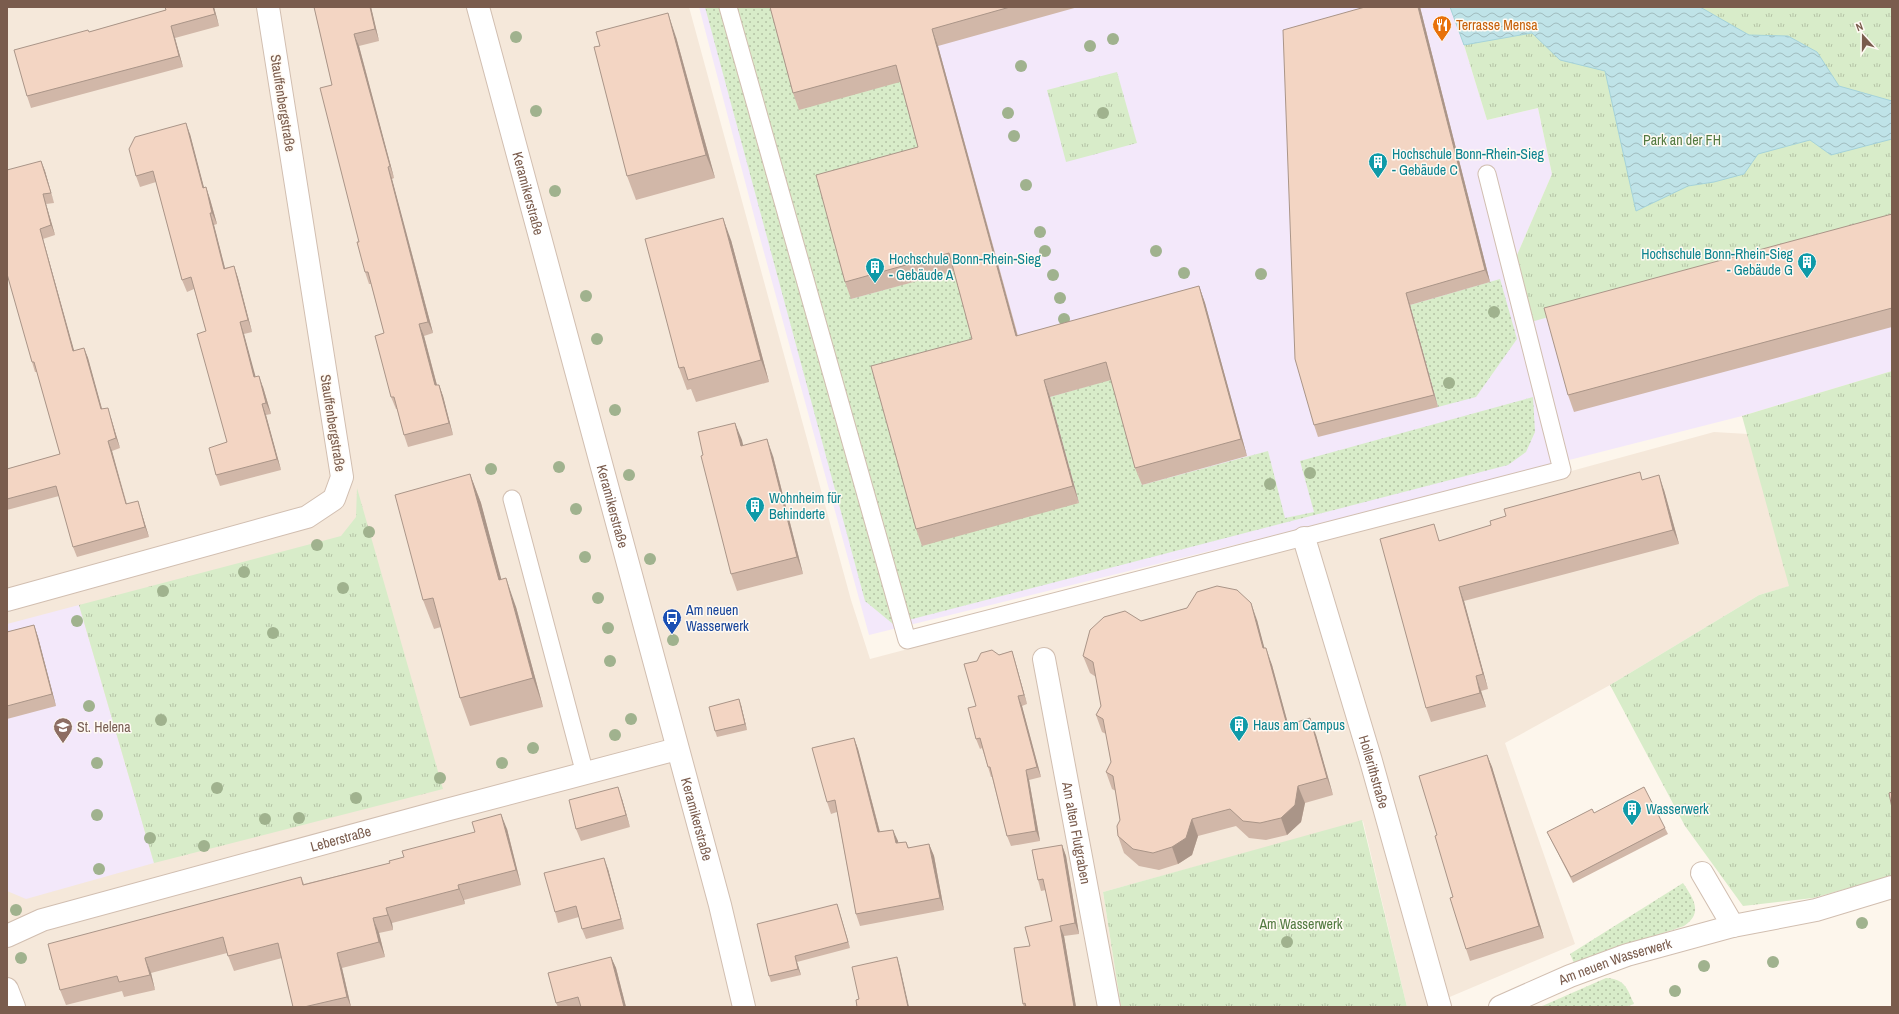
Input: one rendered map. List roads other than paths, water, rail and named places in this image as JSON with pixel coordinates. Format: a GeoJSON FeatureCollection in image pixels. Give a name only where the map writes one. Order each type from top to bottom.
{"type":"FeatureCollection","features":[{"type":"Feature","properties":{"kind":"street","name":"Stauffenbergstraße"},"geometry":{"type":"LineString","coordinates":[[7,600],[307,517],[334,499],[342,478],[268,7]]}},
{"type":"Feature","properties":{"kind":"street","name":"Keramikerstraße"},"geometry":{"type":"LineString","coordinates":[[478,7],[720,905],[744,1007]]}},
{"type":"Feature","properties":{"kind":"street","name":"Hollerithstraße"},"geometry":{"type":"LineString","coordinates":[[1304,538],[1371,761],[1440,1007]]}},
{"type":"Feature","properties":{"kind":"street","name":"Am alten Flutgraben"},"geometry":{"type":"LineString","coordinates":[[1044,659],[1109,1007]]}},
{"type":"Feature","properties":{"kind":"street","name":"Leberstraße"},"geometry":{"type":"LineString","coordinates":[[7,936],[42,920],[446,810],[678,750]]}},
{"type":"Feature","properties":{"kind":"street"},"geometry":{"type":"LineString","coordinates":[[1702,873],[1733,926]]}},
{"type":"Feature","properties":{"kind":"street","name":"Am neuen Wasserwerk"},"geometry":{"type":"LineString","coordinates":[[1500,1007],[1570,976],[1627,955],[1733,926],[1816,910],[1892,888]]}},
{"type":"Feature","properties":{"kind":"street"},"geometry":{"type":"LineString","coordinates":[[7,989],[14,1007]]}},
{"type":"Feature","properties":{"kind":"lane"},"geometry":{"type":"LineString","coordinates":[[728,7],[907,640],[1562,470],[1487,174]]}},
{"type":"Feature","properties":{"kind":"lane"},"geometry":{"type":"LineString","coordinates":[[512,499],[585,774]]}},
{"type":"Feature","properties":{"kind":"water"},"geometry":{"type":"Polygon","coordinates":[[[1450,7],[1700,7],[1749,35],[1788,36],[1817,52],[1839,86],[1892,101],[1892,139],[1831,155],[1810,140],[1758,154],[1744,174],[1714,182],[1688,186],[1636,211],[1605,71],[1560,60],[1532,33],[1464,45],[1450,7]]]}},
{"type":"Feature","properties":{"kind":"place","name":"Terrasse Mensa"},"geometry":{"type":"Point","coordinates":[1442,42]}},
{"type":"Feature","properties":{"kind":"place","name":"Hochschule Bonn-Rhein-Sieg - Gebäude C"},"geometry":{"type":"Point","coordinates":[1378,179]}},
{"type":"Feature","properties":{"kind":"place","name":"Hochschule Bonn-Rhein-Sieg - Gebäude G"},"geometry":{"type":"Point","coordinates":[1807,279]}},
{"type":"Feature","properties":{"kind":"place","name":"Hochschule Bonn-Rhein-Sieg - Gebäude A"},"geometry":{"type":"Point","coordinates":[875,284]}},
{"type":"Feature","properties":{"kind":"place","name":"Wohnheim für Behinderte"},"geometry":{"type":"Point","coordinates":[755,523]}},
{"type":"Feature","properties":{"kind":"place","name":"Am neuen Wasserwerk"},"geometry":{"type":"Point","coordinates":[672,635]}},
{"type":"Feature","properties":{"kind":"place","name":"Haus am Campus"},"geometry":{"type":"Point","coordinates":[1239,742]}},
{"type":"Feature","properties":{"kind":"place","name":"St. Helena"},"geometry":{"type":"Point","coordinates":[63,744]}},
{"type":"Feature","properties":{"kind":"place","name":"Wasserwerk"},"geometry":{"type":"Point","coordinates":[1632,826]}},
{"type":"Feature","properties":{"kind":"park label","name":"Park an der FH"},"geometry":{"type":"Point","coordinates":[1682,140]}},
{"type":"Feature","properties":{"kind":"park label","name":"Am Wasserwerk"},"geometry":{"type":"Point","coordinates":[1301,924]}}]}
